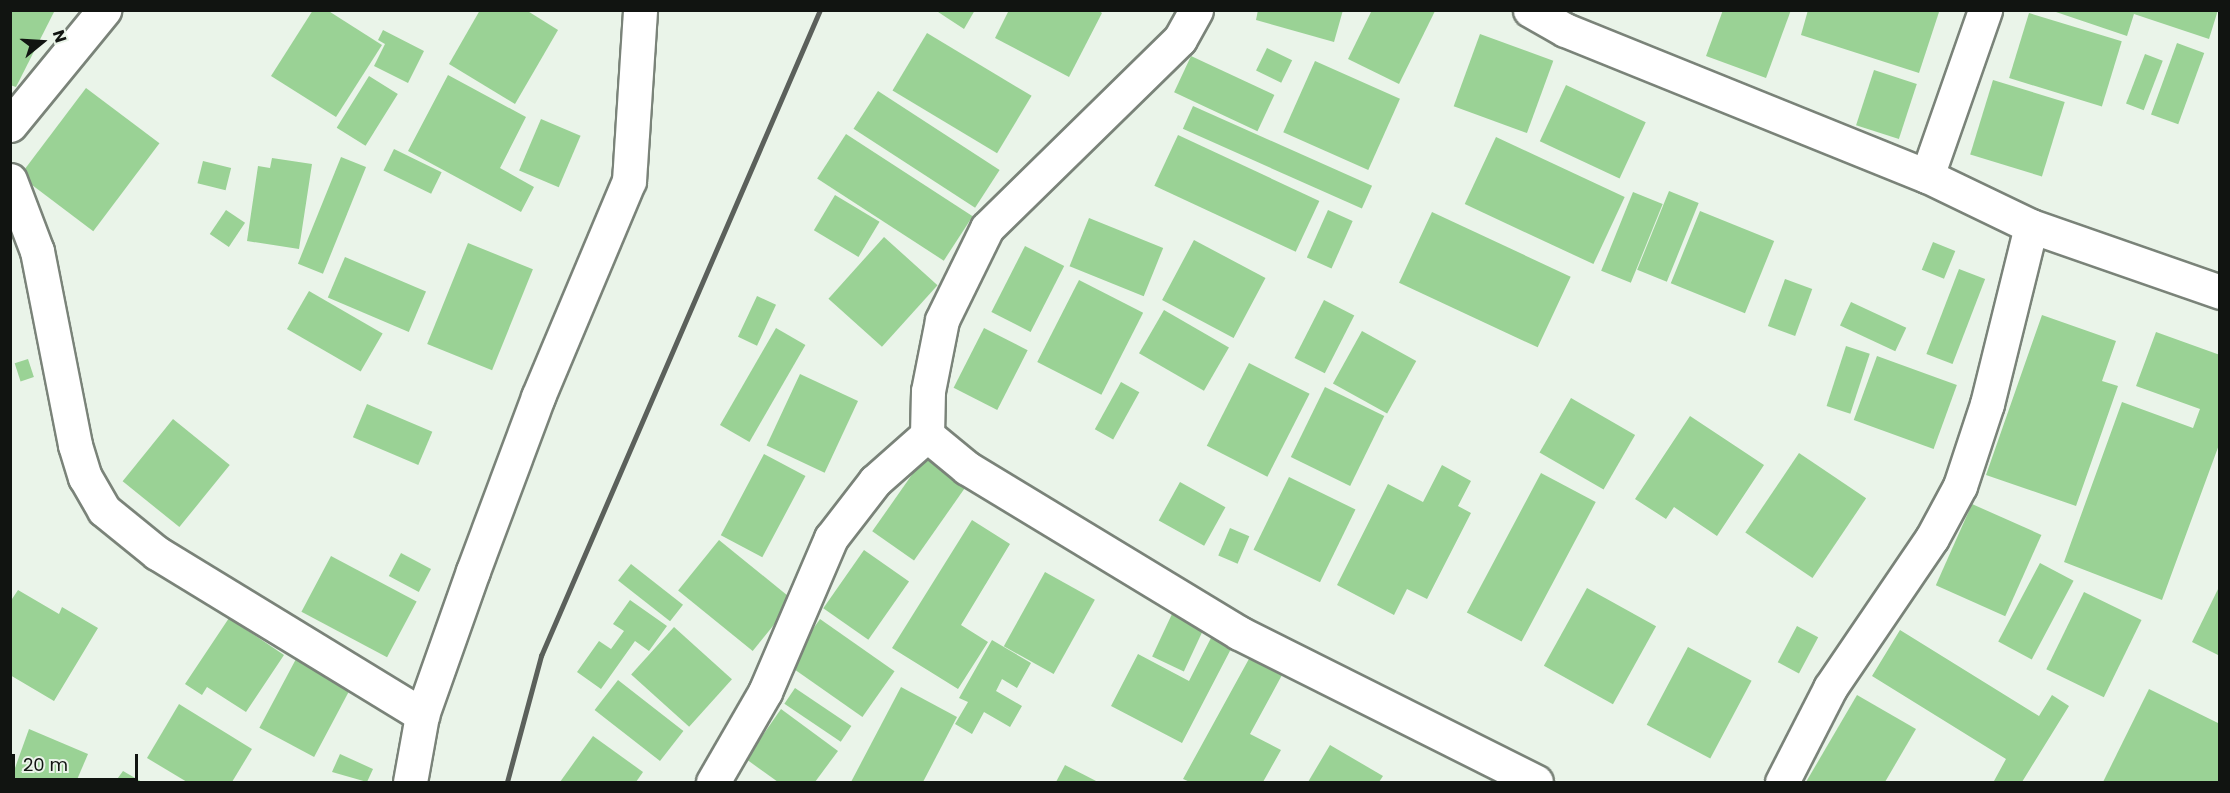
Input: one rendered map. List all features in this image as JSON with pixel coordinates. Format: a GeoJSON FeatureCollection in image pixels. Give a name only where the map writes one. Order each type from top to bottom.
{"type":"FeatureCollection","features":[{"type":"Feature","properties":{"kind":"street"},"geometry":{"type":"LineString","coordinates":[[10,125],[104,10]]}},
{"type":"Feature","properties":{"kind":"street"},"geometry":{"type":"LineString","coordinates":[[410,783],[422,715],[538,398],[629,181],[640,10]]}},
{"type":"Feature","properties":{"kind":"street"},"geometry":{"type":"LineString","coordinates":[[713,783],[765,692],[831,538],[875,481],[927,435],[928,391],[942,320],[987,228],[1180,39],[1196,10]]}},
{"type":"Feature","properties":{"kind":"street"},"geometry":{"type":"LineString","coordinates":[[1530,10],[1565,30],[1927,176],[2031,226],[2220,292]]}},
{"type":"Feature","properties":{"kind":"street"},"geometry":{"type":"LineString","coordinates":[[1927,176],[1985,10]]}},
{"type":"Feature","properties":{"kind":"street"},"geometry":{"type":"LineString","coordinates":[[10,180],[37,251],[75,445],[85,477],[104,510],[157,553],[422,715]]}},
{"type":"Feature","properties":{"kind":"street"},"geometry":{"type":"LineString","coordinates":[[1782,783],[1830,688],[1932,538],[1960,486],[1987,404],[2031,226]]}},
{"type":"Feature","properties":{"kind":"street"},"geometry":{"type":"LineString","coordinates":[[927,435],[967,468],[1239,633],[1536,783]]}},
{"type":"Feature","properties":{"kind":"building"},"geometry":{"type":"Polygon","coordinates":[[[10,10],[55,10],[16,87],[10,85],[10,10]]]}},
{"type":"Feature","properties":{"kind":"building"},"geometry":{"type":"Polygon","coordinates":[[[313,10],[327,10],[382,45],[336,117],[271,76],[313,10]]]}},
{"type":"Feature","properties":{"kind":"building"},"geometry":{"type":"Polygon","coordinates":[[[480,10],[526,10],[558,30],[515,104],[449,64],[480,10]]]}},
{"type":"Feature","properties":{"kind":"building"},"geometry":{"type":"Polygon","coordinates":[[[935,10],[975,10],[964,29],[935,10]]]}},
{"type":"Feature","properties":{"kind":"building"},"geometry":{"type":"Polygon","coordinates":[[[1009,10],[1098,10],[1102,13],[1069,77],[995,38],[1009,10]]]}},
{"type":"Feature","properties":{"kind":"building"},"geometry":{"type":"Polygon","coordinates":[[[1258,10],[1343,10],[1334,42],[1256,20],[1258,10]]]}},
{"type":"Feature","properties":{"kind":"building"},"geometry":{"type":"Polygon","coordinates":[[[1372,10],[1435,11],[1399,84],[1348,59],[1372,10]]]}},
{"type":"Feature","properties":{"kind":"building"},"geometry":{"type":"Polygon","coordinates":[[[1723,10],[1791,10],[1766,78],[1706,56],[1723,10]]]}},
{"type":"Feature","properties":{"kind":"building"},"geometry":{"type":"Polygon","coordinates":[[[1808,10],[1935,10],[1939,12],[1919,73],[1801,35],[1808,10]]]}},
{"type":"Feature","properties":{"kind":"building"},"geometry":{"type":"Polygon","coordinates":[[[2218,10],[2209,39],[2134,14],[2127,36],[2053,11],[2218,10]]]}},
{"type":"Feature","properties":{"kind":"building"},"geometry":{"type":"Polygon","coordinates":[[[2029,13],[2122,41],[2102,106],[2009,78],[2029,13]]]}},
{"type":"Feature","properties":{"kind":"building"},"geometry":{"type":"Polygon","coordinates":[[[383,30],[424,51],[408,83],[374,66],[385,44],[378,40],[383,30]]]}},
{"type":"Feature","properties":{"kind":"building"},"geometry":{"type":"Polygon","coordinates":[[[927,33],[1032,96],[997,153],[892,90],[927,33]]]}},
{"type":"Feature","properties":{"kind":"building"},"geometry":{"type":"Polygon","coordinates":[[[1480,34],[1553,61],[1527,133],[1454,106],[1480,34]]]}},
{"type":"Feature","properties":{"kind":"building"},"geometry":{"type":"Polygon","coordinates":[[[2177,43],[2204,53],[2178,124],[2151,114],[2177,43]]]}},
{"type":"Feature","properties":{"kind":"building"},"geometry":{"type":"Polygon","coordinates":[[[1267,48],[1292,60],[1281,83],[1256,70],[1267,48]]]}},
{"type":"Feature","properties":{"kind":"building"},"geometry":{"type":"Polygon","coordinates":[[[2145,54],[2163,61],[2144,110],[2126,103],[2145,54]]]}},
{"type":"Feature","properties":{"kind":"building"},"geometry":{"type":"Polygon","coordinates":[[[1191,56],[1274,95],[1257,131],[1174,92],[1191,56]]]}},
{"type":"Feature","properties":{"kind":"building"},"geometry":{"type":"Polygon","coordinates":[[[1315,61],[1400,99],[1368,170],[1283,132],[1315,61]]]}},
{"type":"Feature","properties":{"kind":"building"},"geometry":{"type":"Polygon","coordinates":[[[1874,70],[1917,84],[1899,139],[1856,125],[1874,70]]]}},
{"type":"Feature","properties":{"kind":"building"},"geometry":{"type":"Polygon","coordinates":[[[448,75],[526,117],[500,168],[534,187],[521,212],[408,151],[448,75]]]}},
{"type":"Feature","properties":{"kind":"building"},"geometry":{"type":"Polygon","coordinates":[[[369,76],[398,94],[366,146],[337,128],[369,76]]]}},
{"type":"Feature","properties":{"kind":"building"},"geometry":{"type":"Polygon","coordinates":[[[1993,80],[2065,102],[2042,177],[1970,155],[1993,80]]]}},
{"type":"Feature","properties":{"kind":"building"},"geometry":{"type":"Polygon","coordinates":[[[1566,85],[1646,122],[1620,178],[1540,141],[1566,85]]]}},
{"type":"Feature","properties":{"kind":"building"},"geometry":{"type":"Polygon","coordinates":[[[86,88],[159,143],[93,231],[20,176],[86,88]]]}},
{"type":"Feature","properties":{"kind":"building"},"geometry":{"type":"Polygon","coordinates":[[[878,91],[1000,170],[975,208],[853,129],[878,91]]]}},
{"type":"Feature","properties":{"kind":"building"},"geometry":{"type":"Polygon","coordinates":[[[1193,106],[1372,186],[1362,209],[1183,129],[1193,106]]]}},
{"type":"Feature","properties":{"kind":"building"},"geometry":{"type":"Polygon","coordinates":[[[541,119],[581,136],[559,187],[519,171],[541,119]]]}},
{"type":"Feature","properties":{"kind":"building"},"geometry":{"type":"Polygon","coordinates":[[[846,134],[973,216],[944,261],[817,178],[846,134]]]}},
{"type":"Feature","properties":{"kind":"building"},"geometry":{"type":"Polygon","coordinates":[[[1178,135],[1319,201],[1296,252],[1154,186],[1178,135]]]}},
{"type":"Feature","properties":{"kind":"building"},"geometry":{"type":"Polygon","coordinates":[[[1496,137],[1625,197],[1593,264],[1465,204],[1496,137]]]}},
{"type":"Feature","properties":{"kind":"building"},"geometry":{"type":"Polygon","coordinates":[[[394,149],[442,172],[431,194],[383,171],[394,149]]]}},
{"type":"Feature","properties":{"kind":"building"},"geometry":{"type":"Polygon","coordinates":[[[341,157],[366,167],[323,274],[298,264],[341,157]]]}},
{"type":"Feature","properties":{"kind":"building"},"geometry":{"type":"Polygon","coordinates":[[[272,158],[312,164],[299,249],[247,241],[258,166],[270,168],[272,158]]]}},
{"type":"Feature","properties":{"kind":"building"},"geometry":{"type":"Polygon","coordinates":[[[203,161],[231,168],[226,190],[197,183],[203,161]]]}},
{"type":"Feature","properties":{"kind":"building"},"geometry":{"type":"Polygon","coordinates":[[[1669,191],[1699,203],[1667,282],[1637,270],[1669,191]]]}},
{"type":"Feature","properties":{"kind":"building"},"geometry":{"type":"Polygon","coordinates":[[[1633,192],[1663,204],[1631,283],[1601,271],[1633,192]]]}},
{"type":"Feature","properties":{"kind":"building"},"geometry":{"type":"Polygon","coordinates":[[[835,195],[880,222],[858,257],[814,230],[835,195]]]}},
{"type":"Feature","properties":{"kind":"building"},"geometry":{"type":"Polygon","coordinates":[[[226,210],[245,223],[229,247],[210,234],[226,210]]]}},
{"type":"Feature","properties":{"kind":"building"},"geometry":{"type":"Polygon","coordinates":[[[1328,210],[1353,221],[1332,268],[1307,258],[1328,210]]]}},
{"type":"Feature","properties":{"kind":"building"},"geometry":{"type":"Polygon","coordinates":[[[1700,211],[1774,241],[1745,313],[1671,283],[1700,211]]]}},
{"type":"Feature","properties":{"kind":"building"},"geometry":{"type":"Polygon","coordinates":[[[1432,212],[1571,277],[1538,347],[1399,283],[1432,212]]]}},
{"type":"Feature","properties":{"kind":"building"},"geometry":{"type":"Polygon","coordinates":[[[1089,218],[1163,248],[1144,296],[1070,266],[1089,218]]]}},
{"type":"Feature","properties":{"kind":"building"},"geometry":{"type":"Polygon","coordinates":[[[884,237],[938,285],[882,347],[828,299],[884,237]]]}},
{"type":"Feature","properties":{"kind":"building"},"geometry":{"type":"Polygon","coordinates":[[[1194,240],[1266,278],[1234,338],[1162,300],[1194,240]]]}},
{"type":"Feature","properties":{"kind":"building"},"geometry":{"type":"Polygon","coordinates":[[[1933,242],[1955,251],[1944,279],[1922,270],[1933,242]]]}},
{"type":"Feature","properties":{"kind":"building"},"geometry":{"type":"Polygon","coordinates":[[[468,243],[533,269],[492,370],[427,344],[468,243]]]}},
{"type":"Feature","properties":{"kind":"building"},"geometry":{"type":"Polygon","coordinates":[[[1025,246],[1064,266],[1031,332],[991,312],[1025,246]]]}},
{"type":"Feature","properties":{"kind":"building"},"geometry":{"type":"Polygon","coordinates":[[[345,257],[426,291],[409,332],[328,298],[345,257]]]}},
{"type":"Feature","properties":{"kind":"building"},"geometry":{"type":"Polygon","coordinates":[[[1959,269],[1985,279],[1953,364],[1926,354],[1959,269]]]}},
{"type":"Feature","properties":{"kind":"building"},"geometry":{"type":"Polygon","coordinates":[[[1785,279],[1812,289],[1795,336],[1768,326],[1785,279]]]}},
{"type":"Feature","properties":{"kind":"building"},"geometry":{"type":"Polygon","coordinates":[[[1079,280],[1143,313],[1101,395],[1037,362],[1079,280]]]}},
{"type":"Feature","properties":{"kind":"building"},"geometry":{"type":"Polygon","coordinates":[[[309,291],[383,334],[361,372],[287,329],[309,291]]]}},
{"type":"Feature","properties":{"kind":"building"},"geometry":{"type":"Polygon","coordinates":[[[757,296],[776,305],[757,346],[738,337],[757,296]]]}},
{"type":"Feature","properties":{"kind":"building"},"geometry":{"type":"Polygon","coordinates":[[[1324,300],[1354,315],[1325,373],[1294,358],[1324,300]]]}},
{"type":"Feature","properties":{"kind":"building"},"geometry":{"type":"Polygon","coordinates":[[[1851,302],[1906,328],[1895,351],[1840,326],[1851,302]]]}},
{"type":"Feature","properties":{"kind":"building"},"geometry":{"type":"Polygon","coordinates":[[[1164,310],[1229,348],[1204,391],[1139,353],[1164,310]]]}},
{"type":"Feature","properties":{"kind":"building"},"geometry":{"type":"Polygon","coordinates":[[[2042,315],[2116,341],[2102,381],[2118,386],[2076,506],[1986,475],[2042,315]]]}},
{"type":"Feature","properties":{"kind":"building"},"geometry":{"type":"Polygon","coordinates":[[[776,328],[805,345],[749,442],[720,425],[776,328]]]}},
{"type":"Feature","properties":{"kind":"building"},"geometry":{"type":"Polygon","coordinates":[[[984,328],[1028,350],[997,410],[954,388],[984,328]]]}},
{"type":"Feature","properties":{"kind":"building"},"geometry":{"type":"Polygon","coordinates":[[[1362,331],[1416,361],[1387,414],[1333,383],[1362,331]]]}},
{"type":"Feature","properties":{"kind":"building"},"geometry":{"type":"Polygon","coordinates":[[[2156,332],[2220,355],[2220,442],[2162,600],[2064,562],[2122,402],[2193,428],[2200,409],[2136,386],[2156,332]]]}},
{"type":"Feature","properties":{"kind":"building"},"geometry":{"type":"Polygon","coordinates":[[[1846,346],[1870,354],[1850,414],[1827,406],[1846,346]]]}},
{"type":"Feature","properties":{"kind":"building"},"geometry":{"type":"Polygon","coordinates":[[[1877,356],[1957,385],[1934,449],[1854,420],[1877,356]]]}},
{"type":"Feature","properties":{"kind":"building"},"geometry":{"type":"Polygon","coordinates":[[[28,359],[34,377],[21,381],[15,363],[28,359]]]}},
{"type":"Feature","properties":{"kind":"building"},"geometry":{"type":"Polygon","coordinates":[[[1249,363],[1310,394],[1267,477],[1207,446],[1249,363]]]}},
{"type":"Feature","properties":{"kind":"building"},"geometry":{"type":"Polygon","coordinates":[[[800,374],[858,401],[825,473],[767,446],[800,374]]]}},
{"type":"Feature","properties":{"kind":"building"},"geometry":{"type":"Polygon","coordinates":[[[1121,382],[1139,392],[1113,439],[1095,429],[1121,382]]]}},
{"type":"Feature","properties":{"kind":"building"},"geometry":{"type":"Polygon","coordinates":[[[1325,387],[1384,416],[1350,486],[1291,457],[1325,387]]]}},
{"type":"Feature","properties":{"kind":"building"},"geometry":{"type":"Polygon","coordinates":[[[1571,398],[1635,435],[1604,490],[1540,453],[1571,398]]]}},
{"type":"Feature","properties":{"kind":"building"},"geometry":{"type":"Polygon","coordinates":[[[367,404],[432,432],[418,465],[353,437],[367,404]]]}},
{"type":"Feature","properties":{"kind":"building"},"geometry":{"type":"Polygon","coordinates":[[[1690,416],[1764,465],[1717,536],[1674,507],[1666,519],[1635,499],[1690,416]]]}},
{"type":"Feature","properties":{"kind":"building"},"geometry":{"type":"Polygon","coordinates":[[[173,419],[230,465],[179,527],[123,481],[173,419]]]}},
{"type":"Feature","properties":{"kind":"building"},"geometry":{"type":"Polygon","coordinates":[[[1799,453],[1866,498],[1812,578],[1745,533],[1799,453]]]}},
{"type":"Feature","properties":{"kind":"building"},"geometry":{"type":"Polygon","coordinates":[[[764,454],[805,476],[762,557],[721,535],[764,454]]]}},
{"type":"Feature","properties":{"kind":"building"},"geometry":{"type":"Polygon","coordinates":[[[925,456],[967,485],[914,561],[872,531],[925,456]]]}},
{"type":"Feature","properties":{"kind":"building"},"geometry":{"type":"Polygon","coordinates":[[[1442,465],[1471,481],[1458,506],[1471,513],[1427,599],[1407,589],[1394,615],[1337,585],[1388,484],[1423,502],[1442,465]]]}},
{"type":"Feature","properties":{"kind":"building"},"geometry":{"type":"Polygon","coordinates":[[[1541,473],[1596,502],[1522,642],[1467,613],[1541,473]]]}},
{"type":"Feature","properties":{"kind":"building"},"geometry":{"type":"Polygon","coordinates":[[[1289,477],[1356,509],[1320,582],[1253,550],[1289,477]]]}},
{"type":"Feature","properties":{"kind":"building"},"geometry":{"type":"Polygon","coordinates":[[[1180,482],[1225,507],[1204,546],[1159,520],[1180,482]]]}},
{"type":"Feature","properties":{"kind":"building"},"geometry":{"type":"Polygon","coordinates":[[[1972,504],[2041,535],[2005,616],[1936,585],[1972,504]]]}},
{"type":"Feature","properties":{"kind":"building"},"geometry":{"type":"Polygon","coordinates":[[[972,520],[1010,544],[961,625],[988,642],[958,689],[892,648],[972,520]]]}},
{"type":"Feature","properties":{"kind":"building"},"geometry":{"type":"Polygon","coordinates":[[[1230,528],[1249,536],[1238,564],[1218,556],[1230,528]]]}},
{"type":"Feature","properties":{"kind":"building"},"geometry":{"type":"Polygon","coordinates":[[[719,540],[794,600],[753,651],[678,591],[719,540]]]}},
{"type":"Feature","properties":{"kind":"building"},"geometry":{"type":"Polygon","coordinates":[[[864,550],[909,582],[868,640],[823,608],[864,550]]]}},
{"type":"Feature","properties":{"kind":"building"},"geometry":{"type":"Polygon","coordinates":[[[401,553],[431,569],[419,592],[389,576],[401,553]]]}},
{"type":"Feature","properties":{"kind":"building"},"geometry":{"type":"Polygon","coordinates":[[[331,556],[417,602],[387,657],[301,612],[331,556]]]}},
{"type":"Feature","properties":{"kind":"building"},"geometry":{"type":"Polygon","coordinates":[[[2040,563],[2074,581],[2032,659],[1998,642],[2040,563]]]}},
{"type":"Feature","properties":{"kind":"building"},"geometry":{"type":"Polygon","coordinates":[[[631,564],[683,605],[670,621],[618,581],[631,564]]]}},
{"type":"Feature","properties":{"kind":"building"},"geometry":{"type":"Polygon","coordinates":[[[1045,572],[1095,600],[1054,674],[1004,646],[1045,572]]]}},
{"type":"Feature","properties":{"kind":"building"},"geometry":{"type":"Polygon","coordinates":[[[2220,585],[2220,656],[2192,642],[2220,585]]]}},
{"type":"Feature","properties":{"kind":"building"},"geometry":{"type":"Polygon","coordinates":[[[1587,588],[1656,626],[1613,704],[1544,666],[1587,588]]]}},
{"type":"Feature","properties":{"kind":"building"},"geometry":{"type":"Polygon","coordinates":[[[18,590],[59,614],[62,607],[98,628],[54,701],[10,675],[10,602],[18,590]]]}},
{"type":"Feature","properties":{"kind":"building"},"geometry":{"type":"Polygon","coordinates":[[[2084,592],[2142,620],[2104,697],[2046,669],[2084,592]]]}},
{"type":"Feature","properties":{"kind":"building"},"geometry":{"type":"Polygon","coordinates":[[[630,600],[667,626],[649,651],[635,641],[601,689],[577,672],[599,641],[611,649],[624,631],[613,624],[630,600]]]}},
{"type":"Feature","properties":{"kind":"building"},"geometry":{"type":"Polygon","coordinates":[[[1172,614],[1204,629],[1184,671],[1152,657],[1172,614]]]}},
{"type":"Feature","properties":{"kind":"building"},"geometry":{"type":"Polygon","coordinates":[[[229,618],[284,655],[246,712],[207,687],[202,695],[185,684],[229,618]]]}},
{"type":"Feature","properties":{"kind":"building"},"geometry":{"type":"Polygon","coordinates":[[[820,619],[895,671],[862,717],[788,665],[820,619]]]}},
{"type":"Feature","properties":{"kind":"building"},"geometry":{"type":"Polygon","coordinates":[[[1797,626],[1818,637],[1799,673],[1778,662],[1797,626]]]}},
{"type":"Feature","properties":{"kind":"building"},"geometry":{"type":"Polygon","coordinates":[[[674,627],[732,679],[689,727],[631,675],[674,627]]]}},
{"type":"Feature","properties":{"kind":"building"},"geometry":{"type":"Polygon","coordinates":[[[1900,630],[2039,716],[2052,695],[2069,706],[2022,782],[1994,781],[2006,759],[1872,676],[1900,630]]]}},
{"type":"Feature","properties":{"kind":"building"},"geometry":{"type":"Polygon","coordinates":[[[1212,636],[1232,647],[1182,743],[1111,706],[1138,654],[1189,681],[1212,636]]]}},
{"type":"Feature","properties":{"kind":"building"},"geometry":{"type":"Polygon","coordinates":[[[992,640],[1031,663],[1017,688],[1002,679],[996,691],[1022,706],[1010,727],[984,712],[972,734],[955,724],[968,702],[959,698],[992,640]]]}},
{"type":"Feature","properties":{"kind":"building"},"geometry":{"type":"Polygon","coordinates":[[[1688,647],[1752,681],[1710,759],[1647,725],[1688,647]]]}},
{"type":"Feature","properties":{"kind":"building"},"geometry":{"type":"Polygon","coordinates":[[[1250,657],[1282,675],[1250,734],[1281,750],[1263,782],[1190,782],[1183,779],[1250,657]]]}},
{"type":"Feature","properties":{"kind":"building"},"geometry":{"type":"Polygon","coordinates":[[[296,659],[351,688],[314,757],[259,728],[296,659]]]}},
{"type":"Feature","properties":{"kind":"building"},"geometry":{"type":"Polygon","coordinates":[[[618,680],[683,731],[660,761],[595,710],[618,680]]]}},
{"type":"Feature","properties":{"kind":"building"},"geometry":{"type":"Polygon","coordinates":[[[901,687],[957,717],[923,782],[851,782],[901,687]]]}},
{"type":"Feature","properties":{"kind":"building"},"geometry":{"type":"Polygon","coordinates":[[[795,688],[851,726],[841,742],[784,704],[795,688]]]}},
{"type":"Feature","properties":{"kind":"building"},"geometry":{"type":"Polygon","coordinates":[[[2149,689],[2220,724],[2220,782],[2103,782],[2149,689]]]}},
{"type":"Feature","properties":{"kind":"building"},"geometry":{"type":"Polygon","coordinates":[[[1857,695],[1916,729],[1885,782],[1806,782],[1857,695]]]}},
{"type":"Feature","properties":{"kind":"building"},"geometry":{"type":"Polygon","coordinates":[[[179,704],[252,749],[232,782],[187,782],[147,758],[179,704]]]}},
{"type":"Feature","properties":{"kind":"building"},"geometry":{"type":"Polygon","coordinates":[[[781,709],[838,751],[815,782],[778,782],[746,759],[781,709]]]}},
{"type":"Feature","properties":{"kind":"building"},"geometry":{"type":"Polygon","coordinates":[[[29,729],[88,754],[76,782],[10,782],[29,729]]]}},
{"type":"Feature","properties":{"kind":"building"},"geometry":{"type":"Polygon","coordinates":[[[593,736],[643,772],[636,782],[560,782],[593,736]]]}},
{"type":"Feature","properties":{"kind":"building"},"geometry":{"type":"Polygon","coordinates":[[[1330,745],[1383,776],[1379,782],[1308,782],[1330,745]]]}},
{"type":"Feature","properties":{"kind":"building"},"geometry":{"type":"Polygon","coordinates":[[[340,754],[373,769],[367,782],[332,772],[340,754]]]}},
{"type":"Feature","properties":{"kind":"building"},"geometry":{"type":"Polygon","coordinates":[[[1065,765],[1098,782],[1056,782],[1065,765]]]}},
{"type":"Feature","properties":{"kind":"building"},"geometry":{"type":"Polygon","coordinates":[[[123,771],[142,782],[115,782],[123,771]]]}},
{"type":"Feature","properties":{"kind":"railway"},"geometry":{"type":"LineString","coordinates":[[507,782],[541,656],[820,10]]}}]}
